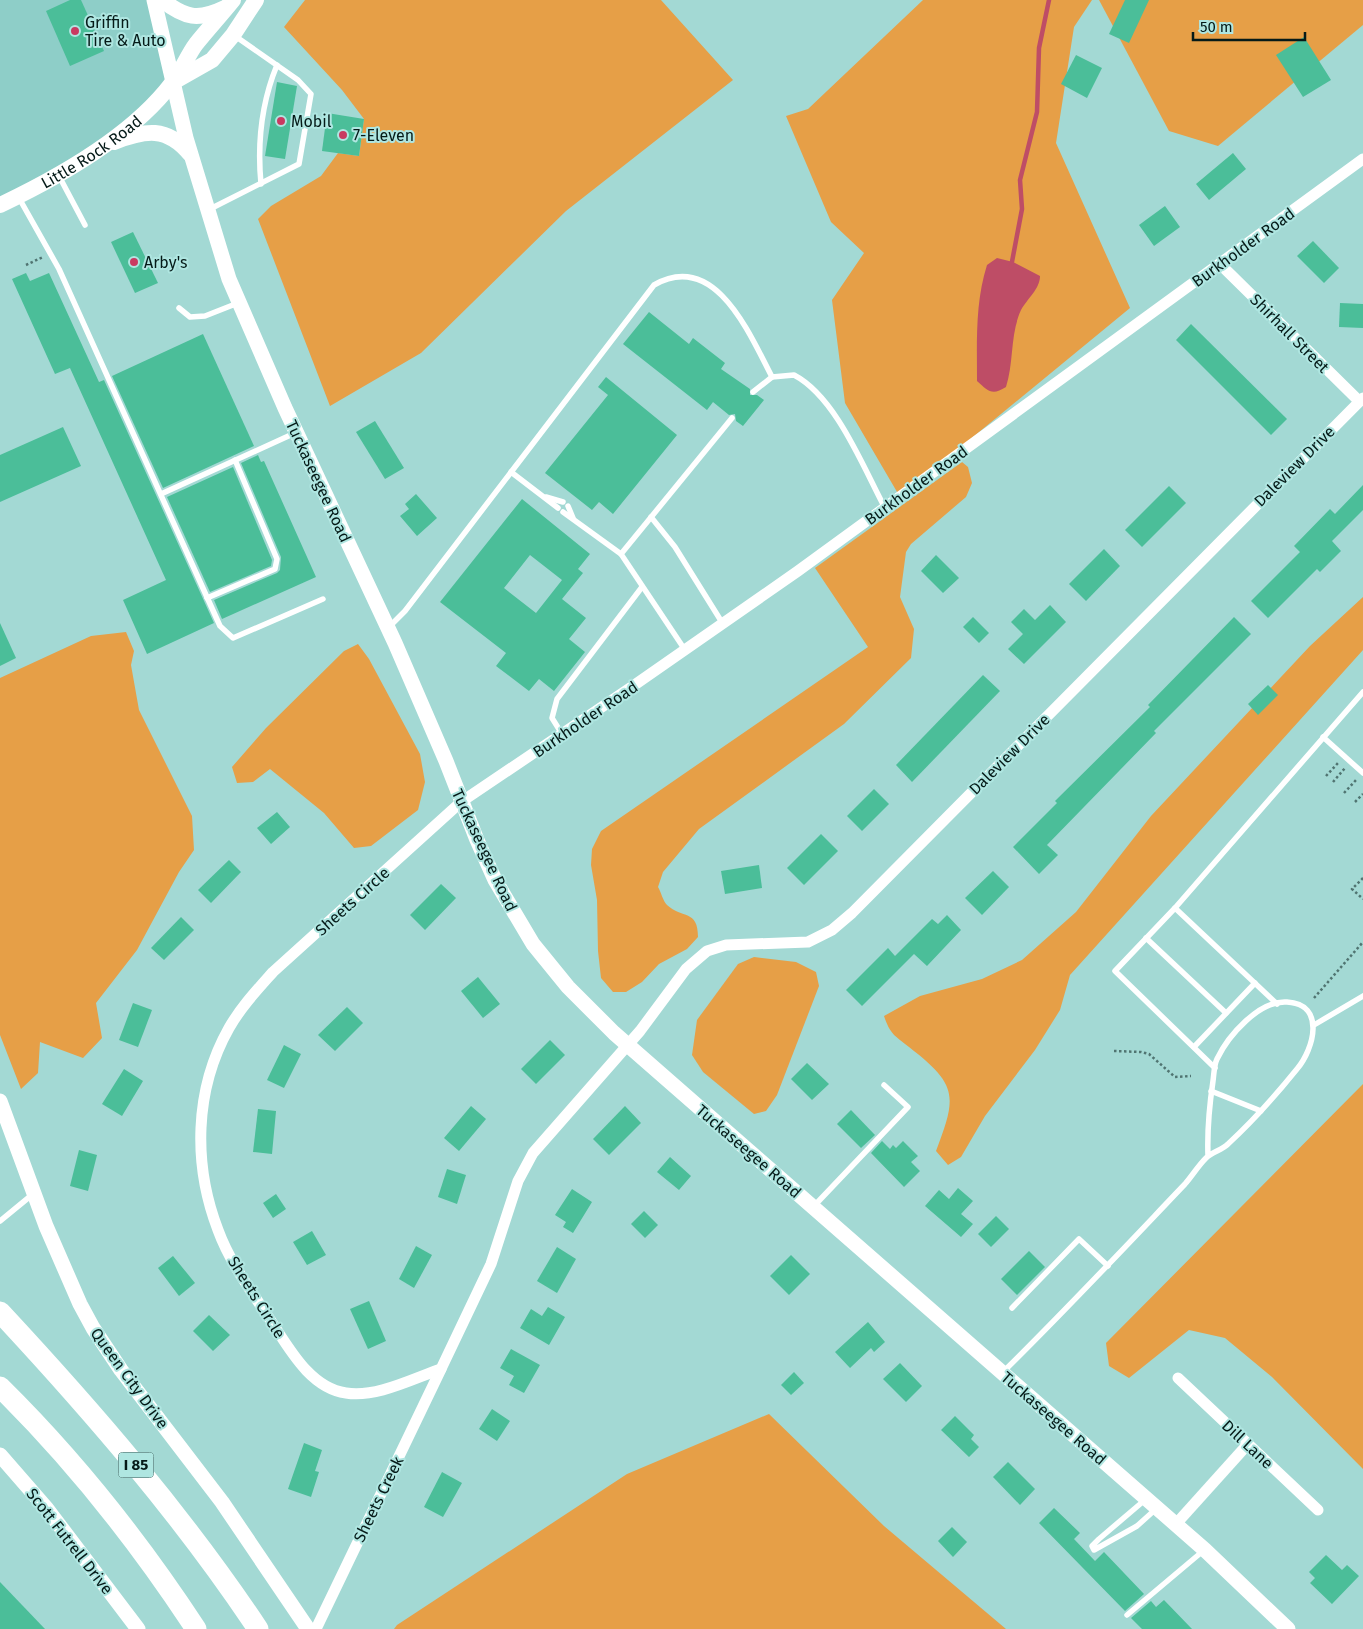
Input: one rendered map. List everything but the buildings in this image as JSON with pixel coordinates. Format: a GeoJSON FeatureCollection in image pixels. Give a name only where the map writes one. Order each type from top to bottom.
{"type":"FeatureCollection","features":[{"type":"Feature","properties":{"kind":"highway","name":"I 85"},"geometry":{"type":"LineString","coordinates":[[0,1312],[88,1407],[179,1518],[258,1629]]}},
{"type":"Feature","properties":{"kind":"highway"},"geometry":{"type":"LineString","coordinates":[[0,1386],[46,1434],[122,1525],[196,1629]]}},
{"type":"Feature","properties":{"kind":"main road"},"geometry":{"type":"LineString","coordinates":[[162,0],[181,13],[192,16],[214,14],[230,3]]}},
{"type":"Feature","properties":{"kind":"main road","name":"Little Rock Road"},"geometry":{"type":"LineString","coordinates":[[173,82],[212,60],[233,35],[256,0]]}},
{"type":"Feature","properties":{"kind":"main road","name":"Little Rock Road"},"geometry":{"type":"LineString","coordinates":[[0,205],[58,174],[101,148],[139,118],[173,82],[196,44],[230,3]]}},
{"type":"Feature","properties":{"kind":"main road"},"geometry":{"type":"LineString","coordinates":[[101,148],[128,137],[157,132],[171,136],[182,143],[190,154]]}},
{"type":"Feature","properties":{"kind":"street","name":"Tuckaseegee Road"},"geometry":{"type":"LineString","coordinates":[[154,0],[190,154],[218,247],[240,302],[297,432],[388,628],[495,880],[533,944],[568,987],[627,1045],[1176,1524],[1288,1629]]}},
{"type":"Feature","properties":{"kind":"street","name":"Burkholder Road"},"geometry":{"type":"LineString","coordinates":[[461,802],[723,624],[1363,159]]}},
{"type":"Feature","properties":{"kind":"street","name":"Shirhall Street"},"geometry":{"type":"LineString","coordinates":[[1220,264],[1361,399]]}},
{"type":"Feature","properties":{"kind":"street","name":"Daleview Drive"},"geometry":{"type":"LineString","coordinates":[[627,1045],[686,969],[707,951],[726,945],[808,942],[832,930],[852,913],[1361,399]]}},
{"type":"Feature","properties":{"kind":"street","name":"Sheets Circle"},"geometry":{"type":"LineString","coordinates":[[441,1369],[362,1393],[346,1393],[332,1390],[308,1372],[288,1347],[242,1277],[218,1231],[208,1199],[200,1136],[206,1085],[213,1061],[229,1028],[249,998],[273,972],[461,802]]}},
{"type":"Feature","properties":{"kind":"street"},"geometry":{"type":"LineString","coordinates":[[441,1369],[488,1272],[515,1190],[533,1153],[627,1045]]}},
{"type":"Feature","properties":{"kind":"street","name":"Queen City Drive"},"geometry":{"type":"LineString","coordinates":[[0,1101],[33,1194],[80,1304],[93,1328],[121,1370],[222,1502],[308,1629]]}},
{"type":"Feature","properties":{"kind":"street","name":"Sheets Creek"},"geometry":{"type":"LineString","coordinates":[[316,1629],[441,1369]]}},
{"type":"Feature","properties":{"kind":"street","name":"Dill Lane"},"geometry":{"type":"LineString","coordinates":[[1178,1378],[1318,1510]]}},
{"type":"Feature","properties":{"kind":"street"},"geometry":{"type":"LineString","coordinates":[[1176,1524],[1248,1444]]}},
{"type":"Feature","properties":{"kind":"street","name":"Scott Futrell Drive"},"geometry":{"type":"LineString","coordinates":[[0,1455],[47,1509],[138,1629]]}},
{"type":"Feature","properties":{"kind":"lane"},"geometry":{"type":"LineString","coordinates":[[207,211],[299,164],[311,94],[298,80],[233,35]]}},
{"type":"Feature","properties":{"kind":"lane"},"geometry":{"type":"LineString","coordinates":[[261,184],[258,158],[261,123],[266,93],[277,65]]}},
{"type":"Feature","properties":{"kind":"lane"},"geometry":{"type":"LineString","coordinates":[[58,174],[85,225]]}},
{"type":"Feature","properties":{"kind":"lane"},"geometry":{"type":"LineString","coordinates":[[18,196],[50,254],[220,626],[233,638],[323,599]]}},
{"type":"Feature","properties":{"kind":"lane"},"geometry":{"type":"LineString","coordinates":[[388,628],[405,611],[654,285],[668,277],[684,275],[700,279],[716,291],[739,315],[772,377]]}},
{"type":"Feature","properties":{"kind":"lane"},"geometry":{"type":"LineString","coordinates":[[179,308],[190,317],[205,316],[240,302]]}},
{"type":"Feature","properties":{"kind":"lane"},"geometry":{"type":"LineString","coordinates":[[753,392],[772,377],[794,375],[818,391],[838,420],[885,508]]}},
{"type":"Feature","properties":{"kind":"lane"},"geometry":{"type":"LineString","coordinates":[[621,554],[732,418]]}},
{"type":"Feature","properties":{"kind":"lane"},"geometry":{"type":"LineString","coordinates":[[161,494],[297,432]]}},
{"type":"Feature","properties":{"kind":"lane"},"geometry":{"type":"LineString","coordinates":[[207,598],[275,570],[277,559],[235,460]]}},
{"type":"Feature","properties":{"kind":"lane"},"geometry":{"type":"LineString","coordinates":[[511,472],[621,554],[685,650]]}},
{"type":"Feature","properties":{"kind":"lane"},"geometry":{"type":"LineString","coordinates":[[542,496],[565,504],[574,520]]}},
{"type":"Feature","properties":{"kind":"lane"},"geometry":{"type":"LineString","coordinates":[[651,517],[675,548],[723,624]]}},
{"type":"Feature","properties":{"kind":"lane"},"geometry":{"type":"LineString","coordinates":[[562,734],[552,718],[557,699],[642,586]]}},
{"type":"Feature","properties":{"kind":"lane"},"geometry":{"type":"LineString","coordinates":[[1215,1068],[1115,971],[1174,908],[1363,692]]}},
{"type":"Feature","properties":{"kind":"lane"},"geometry":{"type":"LineString","coordinates":[[1323,737],[1363,772]]}},
{"type":"Feature","properties":{"kind":"lane"},"geometry":{"type":"LineString","coordinates":[[1174,908],[1277,1004]]}},
{"type":"Feature","properties":{"kind":"lane"},"geometry":{"type":"LineString","coordinates":[[1146,938],[1226,1013]]}},
{"type":"Feature","properties":{"kind":"lane"},"geometry":{"type":"LineString","coordinates":[[1194,1047],[1254,983]]}},
{"type":"Feature","properties":{"kind":"lane"},"geometry":{"type":"LineString","coordinates":[[1314,1025],[1363,996]]}},
{"type":"Feature","properties":{"kind":"lane"},"geometry":{"type":"LineString","coordinates":[[1002,1373],[1108,1266],[1187,1182],[1208,1156],[1227,1146],[1261,1111],[1304,1061],[1312,1043],[1314,1025],[1307,1011],[1298,1004],[1285,1001],[1257,1012],[1240,1025],[1216,1061],[1206,1121],[1208,1156]]}},
{"type":"Feature","properties":{"kind":"lane"},"geometry":{"type":"LineString","coordinates":[[813,1207],[908,1107],[884,1084]]}},
{"type":"Feature","properties":{"kind":"lane"},"geometry":{"type":"LineString","coordinates":[[1212,1091],[1261,1111]]}},
{"type":"Feature","properties":{"kind":"lane"},"geometry":{"type":"LineString","coordinates":[[0,1221],[33,1194]]}},
{"type":"Feature","properties":{"kind":"lane"},"geometry":{"type":"LineString","coordinates":[[1012,1308],[1079,1239],[1108,1266]]}},
{"type":"Feature","properties":{"kind":"lane"},"geometry":{"type":"LineString","coordinates":[[1152,1504],[1137,1526],[1094,1550],[1092,1546],[1099,1539],[1152,1504]]}},
{"type":"Feature","properties":{"kind":"lane"},"geometry":{"type":"LineString","coordinates":[[1127,1615],[1205,1550]]}},
{"type":"Feature","properties":{"kind":"path"},"geometry":{"type":"LineString","coordinates":[[26,265],[50,254]]}},
{"type":"Feature","properties":{"kind":"path"},"geometry":{"type":"LineString","coordinates":[[1326,776],[1344,756]]}},
{"type":"Feature","properties":{"kind":"path"},"geometry":{"type":"LineString","coordinates":[[1333,782],[1351,762]]}},
{"type":"Feature","properties":{"kind":"path"},"geometry":{"type":"LineString","coordinates":[[1344,793],[1363,772]]}},
{"type":"Feature","properties":{"kind":"path"},"geometry":{"type":"LineString","coordinates":[[1356,802],[1363,794]]}},
{"type":"Feature","properties":{"kind":"path"},"geometry":{"type":"LineString","coordinates":[[1363,878],[1352,889],[1363,899]]}},
{"type":"Feature","properties":{"kind":"path"},"geometry":{"type":"LineString","coordinates":[[1314,998],[1363,942]]}},
{"type":"Feature","properties":{"kind":"path"},"geometry":{"type":"LineString","coordinates":[[1114,1051],[1149,1054],[1175,1077],[1191,1076]]}},
{"type":"Feature","properties":{"kind":"shaded area"},"geometry":{"type":"Polygon","coordinates":[[[0,0],[151,0],[171,82],[138,116],[0,204],[0,0]]]}},
{"type":"Feature","properties":{"kind":"shaded area"},"geometry":{"type":"Polygon","coordinates":[[[305,0],[661,0],[733,80],[566,211],[421,353],[330,406],[258,219],[271,206],[321,176],[338,153],[359,156],[364,119],[342,90],[284,27],[305,0]]]}},
{"type":"Feature","properties":{"kind":"shaded area"},"geometry":{"type":"Polygon","coordinates":[[[923,0],[1092,0],[1074,27],[1056,143],[1130,308],[900,497],[845,403],[832,300],[864,253],[831,222],[786,116],[808,109],[923,0]]]}},
{"type":"Feature","properties":{"kind":"shaded area"},"geometry":{"type":"Polygon","coordinates":[[[1099,0],[1363,0],[1363,25],[1218,146],[1169,131],[1099,0]]]}},
{"type":"Feature","properties":{"kind":"shaded area"},"geometry":{"type":"Polygon","coordinates":[[[997,258],[1013,262],[1040,276],[1038,285],[1021,310],[1018,319],[1006,387],[994,392],[987,390],[977,381],[977,337],[983,279],[987,265],[997,258]]]}},
{"type":"Feature","properties":{"kind":"shaded area"},"geometry":{"type":"Polygon","coordinates":[[[962,462],[968,467],[972,483],[966,497],[911,544],[906,552],[900,597],[914,629],[911,658],[844,724],[699,829],[663,872],[658,887],[667,905],[692,918],[697,928],[698,937],[687,949],[659,964],[642,982],[626,992],[613,992],[601,978],[598,951],[597,900],[591,865],[592,849],[601,831],[868,647],[815,568],[962,462]]]}},
{"type":"Feature","properties":{"kind":"shaded area"},"geometry":{"type":"Polygon","coordinates":[[[1363,597],[1363,650],[1070,975],[1060,1010],[1035,1050],[985,1116],[961,1157],[948,1165],[936,1151],[948,1117],[950,1104],[945,1082],[925,1060],[894,1034],[888,1027],[884,1016],[920,996],[982,979],[1022,960],[1076,912],[1151,816],[1310,646],[1363,597]]]}},
{"type":"Feature","properties":{"kind":"shaded area"},"geometry":{"type":"Polygon","coordinates":[[[126,632],[134,651],[131,665],[139,710],[192,816],[194,850],[179,872],[137,950],[96,1003],[102,1038],[83,1058],[40,1042],[38,1073],[21,1089],[0,1035],[0,678],[91,636],[126,632]]]}},
{"type":"Feature","properties":{"kind":"shaded area"},"geometry":{"type":"Polygon","coordinates":[[[358,644],[369,659],[420,754],[425,782],[418,810],[371,846],[354,848],[324,813],[270,769],[253,782],[237,783],[232,767],[266,728],[344,651],[358,644]]]}},
{"type":"Feature","properties":{"kind":"shaded area"},"geometry":{"type":"Polygon","coordinates":[[[754,957],[796,962],[816,972],[819,986],[777,1095],[766,1111],[754,1114],[703,1072],[692,1055],[697,1020],[738,964],[754,957]]]}},
{"type":"Feature","properties":{"kind":"shaded area"},"geometry":{"type":"Polygon","coordinates":[[[1363,1084],[1363,1469],[1272,1377],[1225,1338],[1189,1330],[1129,1378],[1109,1366],[1106,1343],[1363,1084]]]}},
{"type":"Feature","properties":{"kind":"shaded area"},"geometry":{"type":"Polygon","coordinates":[[[769,1414],[884,1526],[1006,1629],[394,1629],[397,1625],[627,1474],[769,1414]]]}},
{"type":"Feature","properties":{"kind":"waterway"},"geometry":{"type":"LineString","coordinates":[[1011,267],[1022,209],[1020,180],[1037,112],[1039,48],[1049,0]]}},
{"type":"Feature","properties":{"kind":"place","name":"Griffin Tire & Auto"},"geometry":{"type":"Point","coordinates":[75,31]}},
{"type":"Feature","properties":{"kind":"place","name":"Mobil"},"geometry":{"type":"Point","coordinates":[281,121]}},
{"type":"Feature","properties":{"kind":"place","name":"7-Eleven"},"geometry":{"type":"Point","coordinates":[343,135]}},
{"type":"Feature","properties":{"kind":"place","name":"Arby's"},"geometry":{"type":"Point","coordinates":[134,262]}}]}
